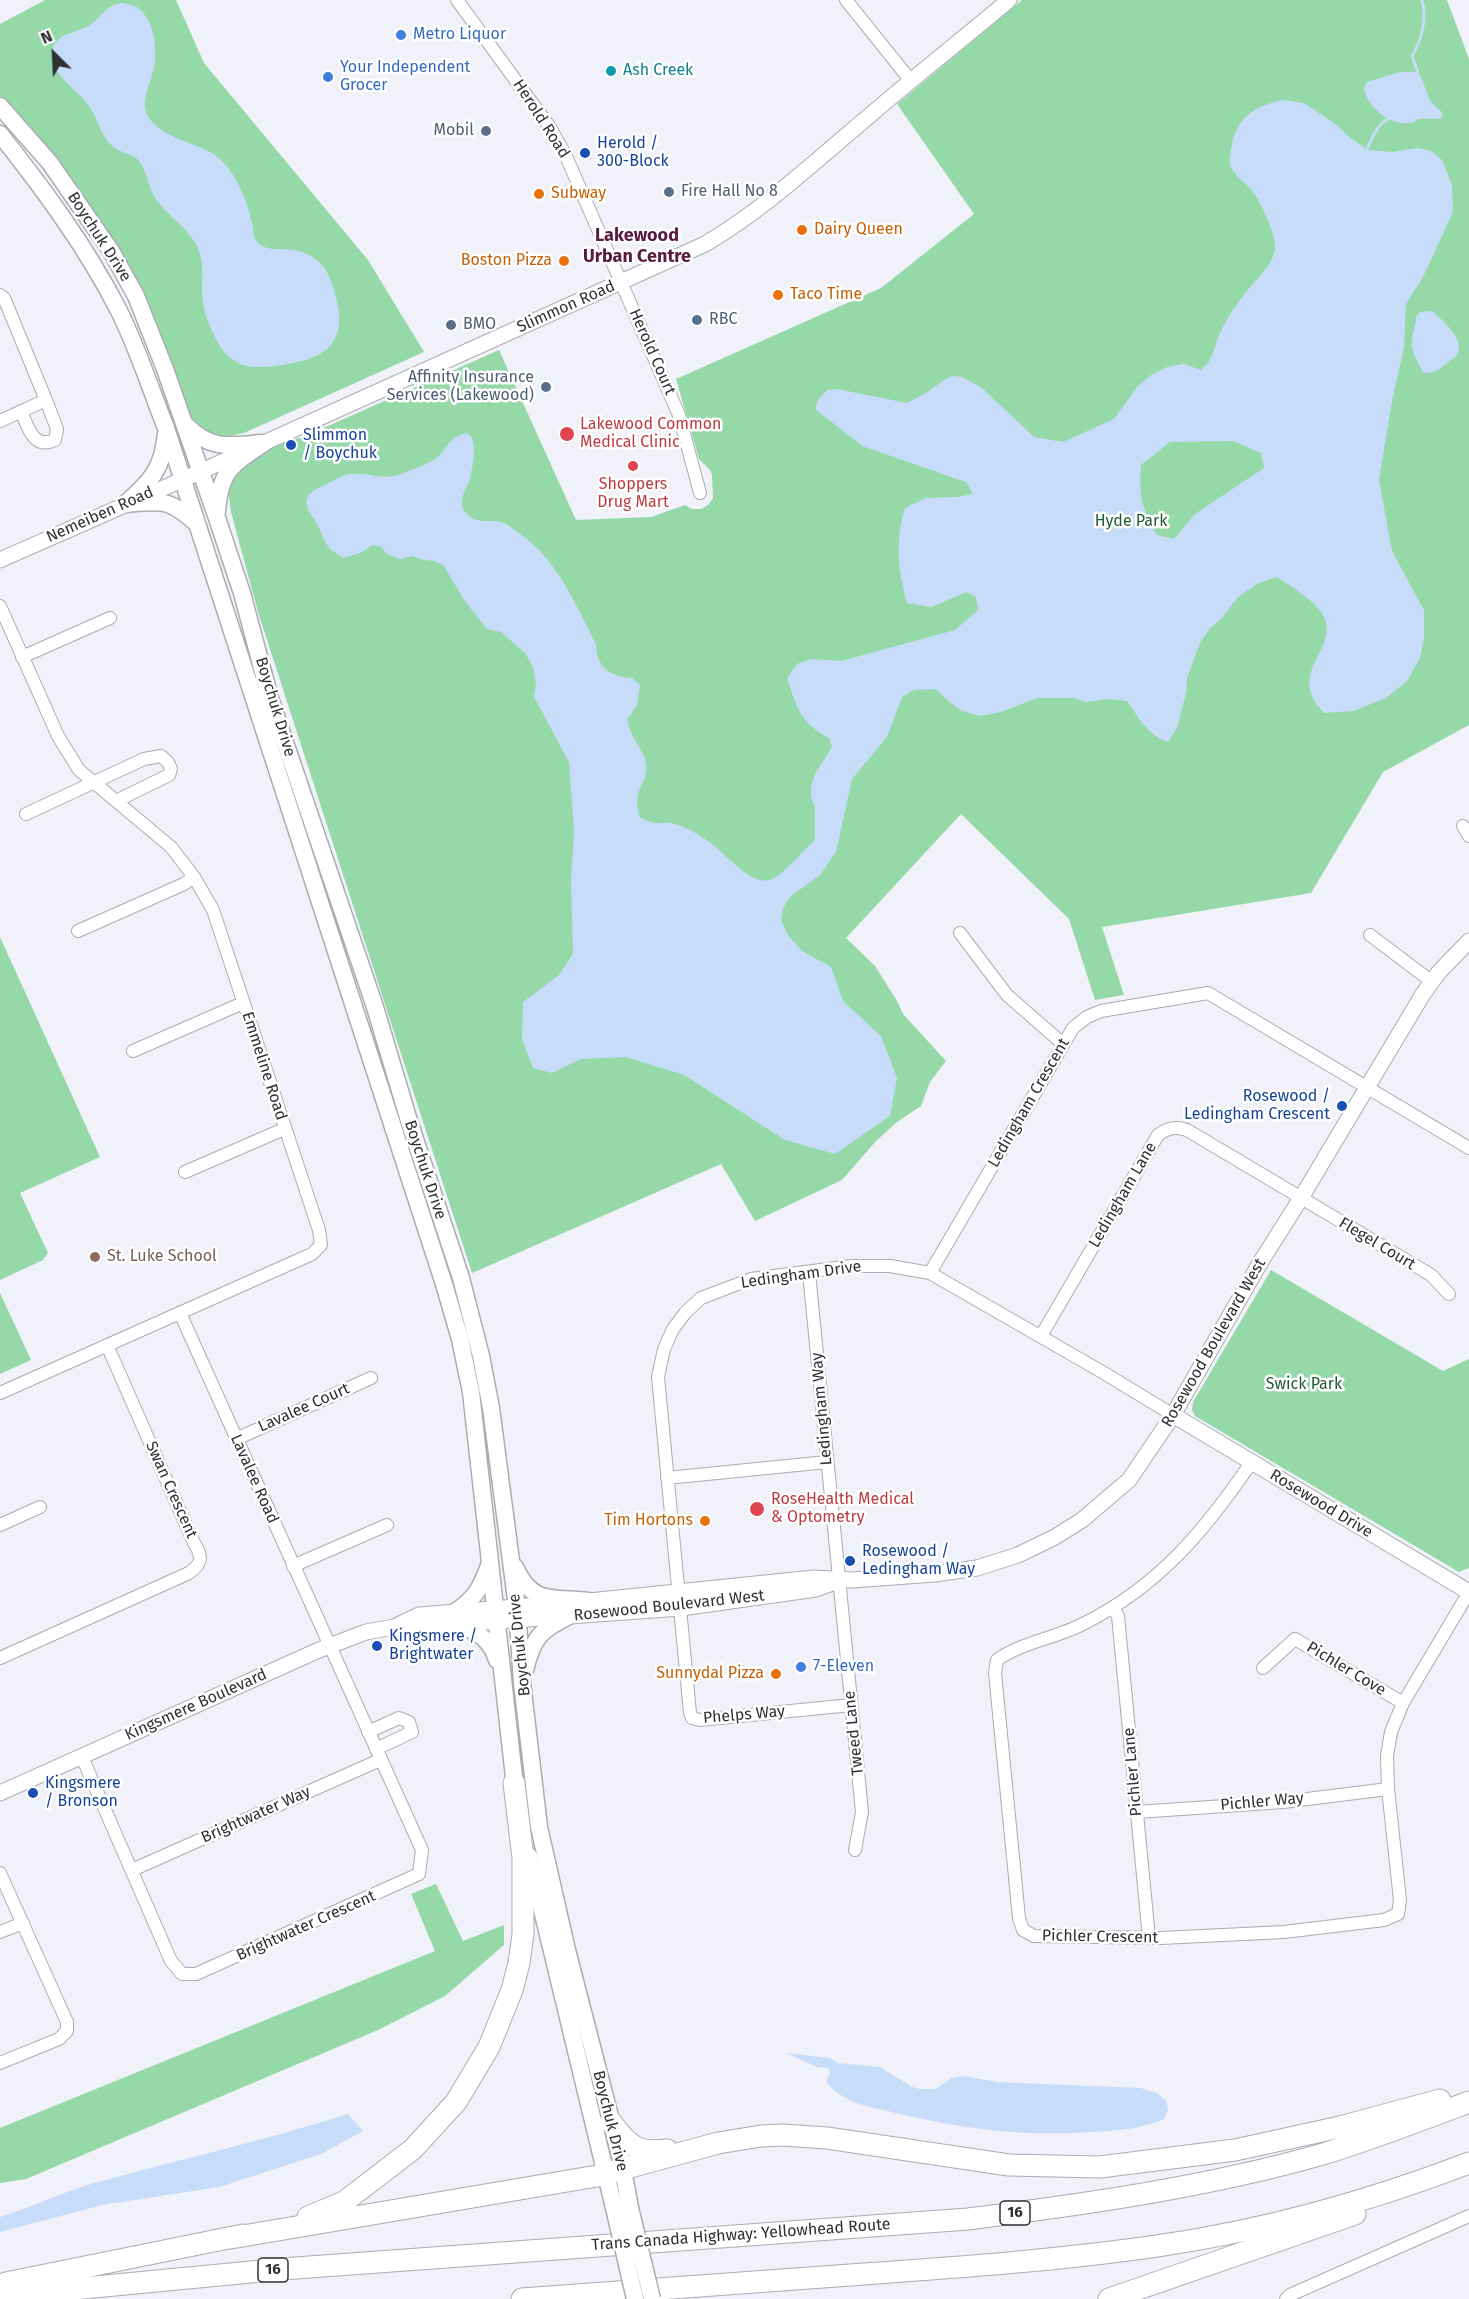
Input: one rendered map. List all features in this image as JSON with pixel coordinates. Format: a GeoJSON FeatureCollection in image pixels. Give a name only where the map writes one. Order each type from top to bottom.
{"type":"FeatureCollection","features":[{"type":"Feature","properties":{"kind":"highway"},"geometry":{"type":"LineString","coordinates":[[231,2238],[307,2217],[344,2202],[413,2149],[456,2102],[474,2074],[501,2018],[519,1963],[523,1934],[523,1858],[514,1784]]}},
{"type":"Feature","properties":{"kind":"highway"},"geometry":{"type":"LineString","coordinates":[[611,2122],[634,2148],[653,2152],[761,2136],[808,2136],[1009,2165],[1053,2168],[1100,2167],[1235,2150],[1340,2127],[1469,2091]]}},
{"type":"Feature","properties":{"kind":"highway","name":"Trans Canada Highway: Yellowhead Route"},"geometry":{"type":"LineString","coordinates":[[0,2296],[259,2271],[968,2218],[1042,2210],[1197,2184],[1268,2168],[1379,2136],[1469,2102]]}},
{"type":"Feature","properties":{"kind":"highway"},"geometry":{"type":"LineString","coordinates":[[0,2284],[231,2238],[614,2171],[718,2143]]}},
{"type":"Feature","properties":{"kind":"highway"},"geometry":{"type":"LineString","coordinates":[[522,2299],[1048,2260],[1159,2246],[1215,2236],[1322,2210],[1435,2176],[1469,2163]]}},
{"type":"Feature","properties":{"kind":"highway"},"geometry":{"type":"LineString","coordinates":[[1109,2299],[1469,2173]]}},
{"type":"Feature","properties":{"kind":"main road","name":"Boychuk Drive"},"geometry":{"type":"LineString","coordinates":[[0,106],[50,163],[111,251],[135,296],[217,516],[242,593],[270,698],[375,1007],[461,1278],[481,1356],[491,1408],[517,1614],[522,1683],[539,1827],[567,1950],[611,2122],[614,2171]]}},
{"type":"Feature","properties":{"kind":"main road","name":"Boychuk Drive"},"geometry":{"type":"LineString","coordinates":[[0,134],[48,194],[88,254],[119,311],[166,428],[441,1274],[460,1339],[471,1392],[514,1784],[531,1868],[623,2210],[652,2299]]}},
{"type":"Feature","properties":{"kind":"main road"},"geometry":{"type":"LineString","coordinates":[[185,425],[202,440],[211,444],[231,446],[264,443]]}},
{"type":"Feature","properties":{"kind":"main road"},"geometry":{"type":"LineString","coordinates":[[125,504],[148,483],[159,466],[164,451],[166,428]]}},
{"type":"Feature","properties":{"kind":"main road"},"geometry":{"type":"LineString","coordinates":[[217,516],[219,493],[228,470],[235,462],[264,443]]}},
{"type":"Feature","properties":{"kind":"main road"},"geometry":{"type":"LineString","coordinates":[[125,504],[168,502],[181,509],[199,526]]}},
{"type":"Feature","properties":{"kind":"main road"},"geometry":{"type":"LineString","coordinates":[[510,1557],[529,1591],[539,1596],[589,1601]]}},
{"type":"Feature","properties":{"kind":"main road"},"geometry":{"type":"LineString","coordinates":[[491,1559],[482,1584],[457,1618],[479,1633],[490,1644],[504,1687]]}},
{"type":"Feature","properties":{"kind":"main road"},"geometry":{"type":"LineString","coordinates":[[522,1683],[529,1655],[537,1638],[546,1627],[569,1616]]}},
{"type":"Feature","properties":{"kind":"main road","name":"Boychuk Drive"},"geometry":{"type":"LineString","coordinates":[[623,2210],[635,2299]]}},
{"type":"Feature","properties":{"kind":"street","name":"Herold Road"},"geometry":{"type":"LineString","coordinates":[[457,0],[549,126],[565,154],[622,282]]}},
{"type":"Feature","properties":{"kind":"street"},"geometry":{"type":"LineString","coordinates":[[846,0],[910,81]]}},
{"type":"Feature","properties":{"kind":"street","name":"Slimmon Road"},"geometry":{"type":"LineString","coordinates":[[201,471],[705,244],[749,216],[1010,0]]}},
{"type":"Feature","properties":{"kind":"street","name":"Herold Court"},"geometry":{"type":"LineString","coordinates":[[622,282],[679,415],[700,493]]}},
{"type":"Feature","properties":{"kind":"street"},"geometry":{"type":"LineString","coordinates":[[0,295],[4,298],[46,400],[57,429],[55,440],[48,444],[34,440],[21,411]]}},
{"type":"Feature","properties":{"kind":"street"},"geometry":{"type":"LineString","coordinates":[[0,421],[46,400]]}},
{"type":"Feature","properties":{"kind":"street","name":"Nemeiben Road"},"geometry":{"type":"LineString","coordinates":[[0,560],[201,471]]}},
{"type":"Feature","properties":{"kind":"street","name":"Emmeline Road"},"geometry":{"type":"LineString","coordinates":[[0,606],[58,736],[79,770],[164,840],[194,876],[213,910],[319,1230],[321,1245],[312,1254],[0,1393]]}},
{"type":"Feature","properties":{"kind":"street"},"geometry":{"type":"LineString","coordinates":[[22,657],[110,618]]}},
{"type":"Feature","properties":{"kind":"street"},"geometry":{"type":"LineString","coordinates":[[26,814],[153,756],[161,756],[168,762],[171,769],[169,775],[116,801]]}},
{"type":"Feature","properties":{"kind":"street"},"geometry":{"type":"LineString","coordinates":[[78,931],[184,884],[194,876]]}},
{"type":"Feature","properties":{"kind":"street"},"geometry":{"type":"LineString","coordinates":[[960,933],[1007,995],[1063,1044]]}},
{"type":"Feature","properties":{"kind":"street"},"geometry":{"type":"LineString","coordinates":[[1370,935],[1431,981]]}},
{"type":"Feature","properties":{"kind":"street","name":"Rosewood Boulevard West"},"geometry":{"type":"LineString","coordinates":[[517,1614],[589,1601],[814,1578],[840,1581],[935,1574],[977,1568],[1018,1555],[1055,1537],[1082,1520],[1129,1480],[1173,1415],[1260,1263],[1431,981],[1469,941]]}},
{"type":"Feature","properties":{"kind":"street","name":"Ledingham Crescent"},"geometry":{"type":"LineString","coordinates":[[930,1273],[1073,1028],[1087,1017],[1127,1006],[1208,993],[1469,1148]]}},
{"type":"Feature","properties":{"kind":"street"},"geometry":{"type":"LineString","coordinates":[[133,1051],[243,1003]]}},
{"type":"Feature","properties":{"kind":"street","name":"Ledingham Lane"},"geometry":{"type":"LineString","coordinates":[[1041,1336],[1158,1135],[1167,1129],[1177,1127],[1186,1130],[1301,1198]]}},
{"type":"Feature","properties":{"kind":"street"},"geometry":{"type":"LineString","coordinates":[[185,1172],[284,1129]]}},
{"type":"Feature","properties":{"kind":"street","name":"Flegel Court"},"geometry":{"type":"LineString","coordinates":[[1301,1198],[1431,1275],[1449,1294]]}},
{"type":"Feature","properties":{"kind":"street","name":"Ledingham Drive"},"geometry":{"type":"LineString","coordinates":[[678,1592],[658,1377],[664,1349],[673,1329],[685,1313],[701,1298],[723,1288],[751,1279],[851,1266],[890,1266],[930,1273],[1173,1415]]}},
{"type":"Feature","properties":{"kind":"street","name":"Ledingham Way"},"geometry":{"type":"LineString","coordinates":[[809,1273],[840,1581]]}},
{"type":"Feature","properties":{"kind":"street","name":"Lavalee Road"},"geometry":{"type":"LineString","coordinates":[[180,1313],[330,1645]]}},
{"type":"Feature","properties":{"kind":"street","name":"Swan Crescent"},"geometry":{"type":"LineString","coordinates":[[0,1658],[189,1574],[201,1559],[201,1552],[194,1543],[107,1345]]}},
{"type":"Feature","properties":{"kind":"street","name":"Lavalee Court"},"geometry":{"type":"LineString","coordinates":[[236,1439],[371,1378]]}},
{"type":"Feature","properties":{"kind":"street","name":"Rosewood Drive"},"geometry":{"type":"LineString","coordinates":[[1173,1415],[1469,1592]]}},
{"type":"Feature","properties":{"kind":"street"},"geometry":{"type":"LineString","coordinates":[[668,1478],[827,1462]]}},
{"type":"Feature","properties":{"kind":"street","name":"Pichler Crescent"},"geometry":{"type":"LineString","coordinates":[[1251,1463],[1216,1513],[1171,1564],[1113,1608],[1084,1624],[1007,1653],[997,1660],[995,1673],[1019,1918],[1023,1930],[1034,1936],[1149,1938],[1284,1932],[1384,1920],[1398,1914],[1400,1900],[1388,1789],[1387,1756],[1391,1732],[1403,1704],[1469,1592]]}},
{"type":"Feature","properties":{"kind":"street"},"geometry":{"type":"LineString","coordinates":[[0,1525],[40,1507]]}},
{"type":"Feature","properties":{"kind":"street"},"geometry":{"type":"LineString","coordinates":[[293,1566],[387,1525]]}},
{"type":"Feature","properties":{"kind":"street","name":"Rosewood Boulevard West"},"geometry":{"type":"LineString","coordinates":[[497,1615],[569,1616],[681,1608],[816,1589],[840,1581]]}},
{"type":"Feature","properties":{"kind":"street","name":"Tweed Lane"},"geometry":{"type":"LineString","coordinates":[[840,1581],[862,1812],[855,1850]]}},
{"type":"Feature","properties":{"kind":"street","name":"Phelps Way"},"geometry":{"type":"LineString","coordinates":[[678,1592],[692,1718],[700,1720],[851,1705]]}},
{"type":"Feature","properties":{"kind":"street","name":"Pichler Lane"},"geometry":{"type":"LineString","coordinates":[[1113,1608],[1118,1616],[1149,1938]]}},
{"type":"Feature","properties":{"kind":"street","name":"Kingsmere Boulevard"},"geometry":{"type":"LineString","coordinates":[[0,1793],[330,1645],[366,1632],[457,1618],[497,1615]]}},
{"type":"Feature","properties":{"kind":"street","name":"Pichler Cove"},"geometry":{"type":"LineString","coordinates":[[1263,1668],[1295,1639],[1403,1704]]}},
{"type":"Feature","properties":{"kind":"street","name":"Brightwater Crescent"},"geometry":{"type":"LineString","coordinates":[[82,1757],[171,1961],[182,1974],[196,1974],[229,1960],[419,1874],[422,1850],[330,1645]]}},
{"type":"Feature","properties":{"kind":"street","name":"Brightwater Way"},"geometry":{"type":"LineString","coordinates":[[132,1870],[378,1755],[412,1732],[410,1722],[399,1718],[368,1732]]}},
{"type":"Feature","properties":{"kind":"street","name":"Pichler Way"},"geometry":{"type":"LineString","coordinates":[[1137,1812],[1282,1802],[1388,1789]]}},
{"type":"Feature","properties":{"kind":"street"},"geometry":{"type":"LineString","coordinates":[[0,1873],[67,2022],[67,2031],[59,2039],[0,2063]]}},
{"type":"Feature","properties":{"kind":"street"},"geometry":{"type":"LineString","coordinates":[[0,1932],[23,1923]]}},
{"type":"Feature","properties":{"kind":"street"},"geometry":{"type":"LineString","coordinates":[[1288,2297],[1469,2216]]}},
{"type":"Feature","properties":{"kind":"green space"},"geometry":{"type":"Polygon","coordinates":[[[45,0],[176,0],[204,63],[368,260],[424,352],[244,433],[230,436],[211,435],[193,424],[155,335],[25,123],[0,96],[0,24],[45,0]]]}},
{"type":"Feature","properties":{"kind":"green space","name":"Hyde Park"},"geometry":{"type":"Polygon","coordinates":[[[1022,0],[1447,0],[1469,59],[1469,725],[1383,772],[1311,893],[1102,927],[1124,995],[1095,1000],[1069,919],[961,814],[846,938],[875,966],[903,1014],[946,1061],[930,1082],[921,1106],[897,1122],[876,1141],[842,1180],[755,1221],[721,1164],[472,1273],[258,612],[231,512],[227,481],[243,463],[262,451],[301,438],[499,350],[576,520],[651,517],[685,505],[692,509],[701,509],[708,505],[713,498],[712,475],[699,459],[676,379],[881,288],[974,214],[897,104],[1022,0]]]}},
{"type":"Feature","properties":{"kind":"green space"},"geometry":{"type":"Polygon","coordinates":[[[0,937],[100,1157],[20,1193],[48,1253],[43,1260],[0,1280],[0,937]]]}},
{"type":"Feature","properties":{"kind":"green space","name":"Swick Park"},"geometry":{"type":"Polygon","coordinates":[[[1271,1270],[1443,1371],[1469,1359],[1469,1568],[1459,1572],[1195,1416],[1192,1410],[1193,1402],[1271,1270]]]}},
{"type":"Feature","properties":{"kind":"green space"},"geometry":{"type":"Polygon","coordinates":[[[0,1293],[31,1360],[0,1374],[0,1293]]]}},
{"type":"Feature","properties":{"kind":"green space"},"geometry":{"type":"Polygon","coordinates":[[[436,1884],[463,1941],[504,1925],[504,1945],[445,1996],[378,2030],[26,2179],[0,2183],[0,2128],[435,1951],[411,1894],[436,1884]]]}},
{"type":"Feature","properties":{"kind":"water"},"geometry":{"type":"Polygon","coordinates":[[[121,3],[141,10],[153,31],[155,62],[145,105],[149,118],[166,132],[206,150],[224,163],[244,197],[258,243],[272,249],[303,252],[321,263],[327,272],[336,297],[339,315],[338,329],[327,349],[316,356],[289,364],[261,367],[242,365],[228,356],[217,341],[205,313],[202,294],[202,263],[194,241],[156,199],[139,161],[112,146],[85,100],[62,77],[53,64],[53,47],[56,42],[88,26],[109,7],[121,3]]]}},
{"type":"Feature","properties":{"kind":"water"},"geometry":{"type":"Polygon","coordinates":[[[1400,72],[1418,72],[1432,103],[1441,111],[1443,117],[1402,123],[1387,118],[1375,108],[1366,95],[1364,88],[1367,82],[1400,72]]]}},
{"type":"Feature","properties":{"kind":"water"},"geometry":{"type":"Polygon","coordinates":[[[1282,100],[1304,103],[1337,125],[1368,150],[1393,152],[1418,148],[1431,151],[1442,160],[1452,185],[1453,212],[1423,277],[1406,304],[1404,347],[1392,401],[1379,480],[1392,551],[1424,610],[1424,638],[1420,658],[1407,681],[1386,698],[1353,711],[1324,713],[1314,699],[1310,686],[1314,663],[1327,631],[1325,619],[1311,601],[1276,577],[1257,584],[1238,597],[1222,618],[1210,628],[1200,643],[1187,678],[1186,693],[1177,728],[1168,742],[1149,730],[1127,701],[1108,699],[1086,702],[1073,698],[1037,698],[1001,712],[980,716],[962,711],[936,689],[914,690],[902,697],[887,737],[852,779],[836,852],[820,875],[791,896],[783,908],[781,921],[788,935],[802,951],[831,967],[843,1001],[881,1036],[897,1078],[890,1116],[835,1154],[785,1140],[684,1075],[626,1057],[581,1059],[552,1073],[533,1068],[522,1039],[523,1002],[559,975],[573,954],[571,881],[574,831],[569,762],[534,697],[536,683],[533,667],[525,653],[501,632],[487,629],[464,600],[444,566],[435,561],[412,556],[400,559],[387,554],[381,547],[373,545],[360,553],[344,558],[336,553],[327,545],[309,511],[308,496],[316,489],[347,474],[388,477],[401,474],[435,459],[451,441],[460,435],[466,433],[472,437],[473,463],[462,499],[465,512],[474,519],[506,524],[533,544],[555,569],[573,598],[596,644],[602,665],[606,670],[618,676],[633,678],[640,685],[637,705],[627,720],[646,763],[645,776],[637,800],[640,817],[651,822],[675,824],[690,830],[712,844],[747,874],[762,880],[770,880],[786,869],[815,840],[815,807],[811,797],[811,787],[815,774],[832,747],[829,738],[812,727],[797,706],[787,678],[797,664],[811,659],[841,661],[955,630],[978,610],[976,597],[966,592],[932,607],[907,603],[901,579],[899,544],[905,508],[926,498],[973,494],[966,482],[862,446],[815,409],[818,400],[827,390],[837,389],[907,403],[952,376],[962,377],[982,388],[1034,437],[1063,442],[1114,419],[1137,387],[1151,375],[1167,367],[1184,364],[1201,370],[1211,358],[1220,333],[1231,313],[1272,259],[1275,245],[1270,225],[1256,196],[1233,171],[1230,161],[1233,138],[1242,121],[1254,110],[1282,100]],[[1233,441],[1170,442],[1141,465],[1142,501],[1147,517],[1157,535],[1174,539],[1195,514],[1264,468],[1261,453],[1233,441]]]}},
{"type":"Feature","properties":{"kind":"water"},"geometry":{"type":"Polygon","coordinates":[[[1432,311],[1452,330],[1459,349],[1457,355],[1441,368],[1424,373],[1414,354],[1412,339],[1416,317],[1420,312],[1432,311]]]}},
{"type":"Feature","properties":{"kind":"water"},"geometry":{"type":"Polygon","coordinates":[[[786,2053],[830,2058],[838,2063],[880,2067],[912,2087],[920,2089],[936,2089],[952,2078],[963,2076],[997,2082],[1141,2088],[1156,2093],[1166,2100],[1168,2110],[1164,2119],[1137,2127],[1110,2131],[1043,2133],[971,2128],[870,2107],[851,2100],[842,2096],[826,2082],[830,2073],[828,2068],[817,2067],[786,2053]]]}},
{"type":"Feature","properties":{"kind":"water"},"geometry":{"type":"Polygon","coordinates":[[[348,2114],[363,2131],[321,2154],[219,2187],[102,2205],[0,2232],[0,2217],[79,2188],[348,2114]]]}},
{"type":"Feature","properties":{"kind":"waterway"},"geometry":{"type":"LineString","coordinates":[[1418,72],[1412,56],[1423,29],[1422,0]]}},
{"type":"Feature","properties":{"kind":"waterway"},"geometry":{"type":"LineString","coordinates":[[1367,149],[1378,128],[1388,119]]}},
{"type":"Feature","properties":{"kind":"place","name":"Metro Liquor"},"geometry":{"type":"Point","coordinates":[401,35]}},
{"type":"Feature","properties":{"kind":"place","name":"Ash Creek"},"geometry":{"type":"Point","coordinates":[611,71]}},
{"type":"Feature","properties":{"kind":"place","name":"Your Independent Grocer"},"geometry":{"type":"Point","coordinates":[328,77]}},
{"type":"Feature","properties":{"kind":"place","name":"Mobil"},"geometry":{"type":"Point","coordinates":[486,131]}},
{"type":"Feature","properties":{"kind":"place","name":"Herold / 300-Block"},"geometry":{"type":"Point","coordinates":[585,153]}},
{"type":"Feature","properties":{"kind":"place","name":"Fire Hall No 8"},"geometry":{"type":"Point","coordinates":[669,192]}},
{"type":"Feature","properties":{"kind":"place","name":"Subway"},"geometry":{"type":"Point","coordinates":[539,194]}},
{"type":"Feature","properties":{"kind":"place","name":"Dairy Queen"},"geometry":{"type":"Point","coordinates":[802,230]}},
{"type":"Feature","properties":{"kind":"place","name":"Boston Pizza"},"geometry":{"type":"Point","coordinates":[564,261]}},
{"type":"Feature","properties":{"kind":"place","name":"Taco Time"},"geometry":{"type":"Point","coordinates":[778,295]}},
{"type":"Feature","properties":{"kind":"place","name":"RBC"},"geometry":{"type":"Point","coordinates":[697,320]}},
{"type":"Feature","properties":{"kind":"place","name":"BMO"},"geometry":{"type":"Point","coordinates":[451,325]}},
{"type":"Feature","properties":{"kind":"place","name":"Affinity Insurance Services (Lakewood)"},"geometry":{"type":"Point","coordinates":[546,387]}},
{"type":"Feature","properties":{"kind":"place","name":"Lakewood Common Medical Clinic"},"geometry":{"type":"Point","coordinates":[567,434]}},
{"type":"Feature","properties":{"kind":"place","name":"Slimmon / Boychuk"},"geometry":{"type":"Point","coordinates":[291,445]}},
{"type":"Feature","properties":{"kind":"place","name":"Shoppers Drug Mart"},"geometry":{"type":"Point","coordinates":[633,466]}},
{"type":"Feature","properties":{"kind":"place","name":"Rosewood / Ledingham Crescent"},"geometry":{"type":"Point","coordinates":[1342,1106]}},
{"type":"Feature","properties":{"kind":"place","name":"St. Luke School"},"geometry":{"type":"Point","coordinates":[95,1257]}},
{"type":"Feature","properties":{"kind":"place","name":"RoseHealth Medical & Optometry"},"geometry":{"type":"Point","coordinates":[757,1509]}},
{"type":"Feature","properties":{"kind":"place","name":"Tim Hortons"},"geometry":{"type":"Point","coordinates":[705,1521]}},
{"type":"Feature","properties":{"kind":"place","name":"Rosewood / Ledingham Way"},"geometry":{"type":"Point","coordinates":[850,1561]}},
{"type":"Feature","properties":{"kind":"place","name":"Kingsmere / Brightwater"},"geometry":{"type":"Point","coordinates":[377,1646]}},
{"type":"Feature","properties":{"kind":"place","name":"7-Eleven"},"geometry":{"type":"Point","coordinates":[801,1667]}},
{"type":"Feature","properties":{"kind":"place","name":"Sunnydal Pizza"},"geometry":{"type":"Point","coordinates":[776,1674]}},
{"type":"Feature","properties":{"kind":"place","name":"Kingsmere / Bronson"},"geometry":{"type":"Point","coordinates":[33,1793]}},
{"type":"Feature","properties":{"kind":"district","name":"Lakewood Urban Centre"},"geometry":{"type":"Point","coordinates":[637,246]}}]}
